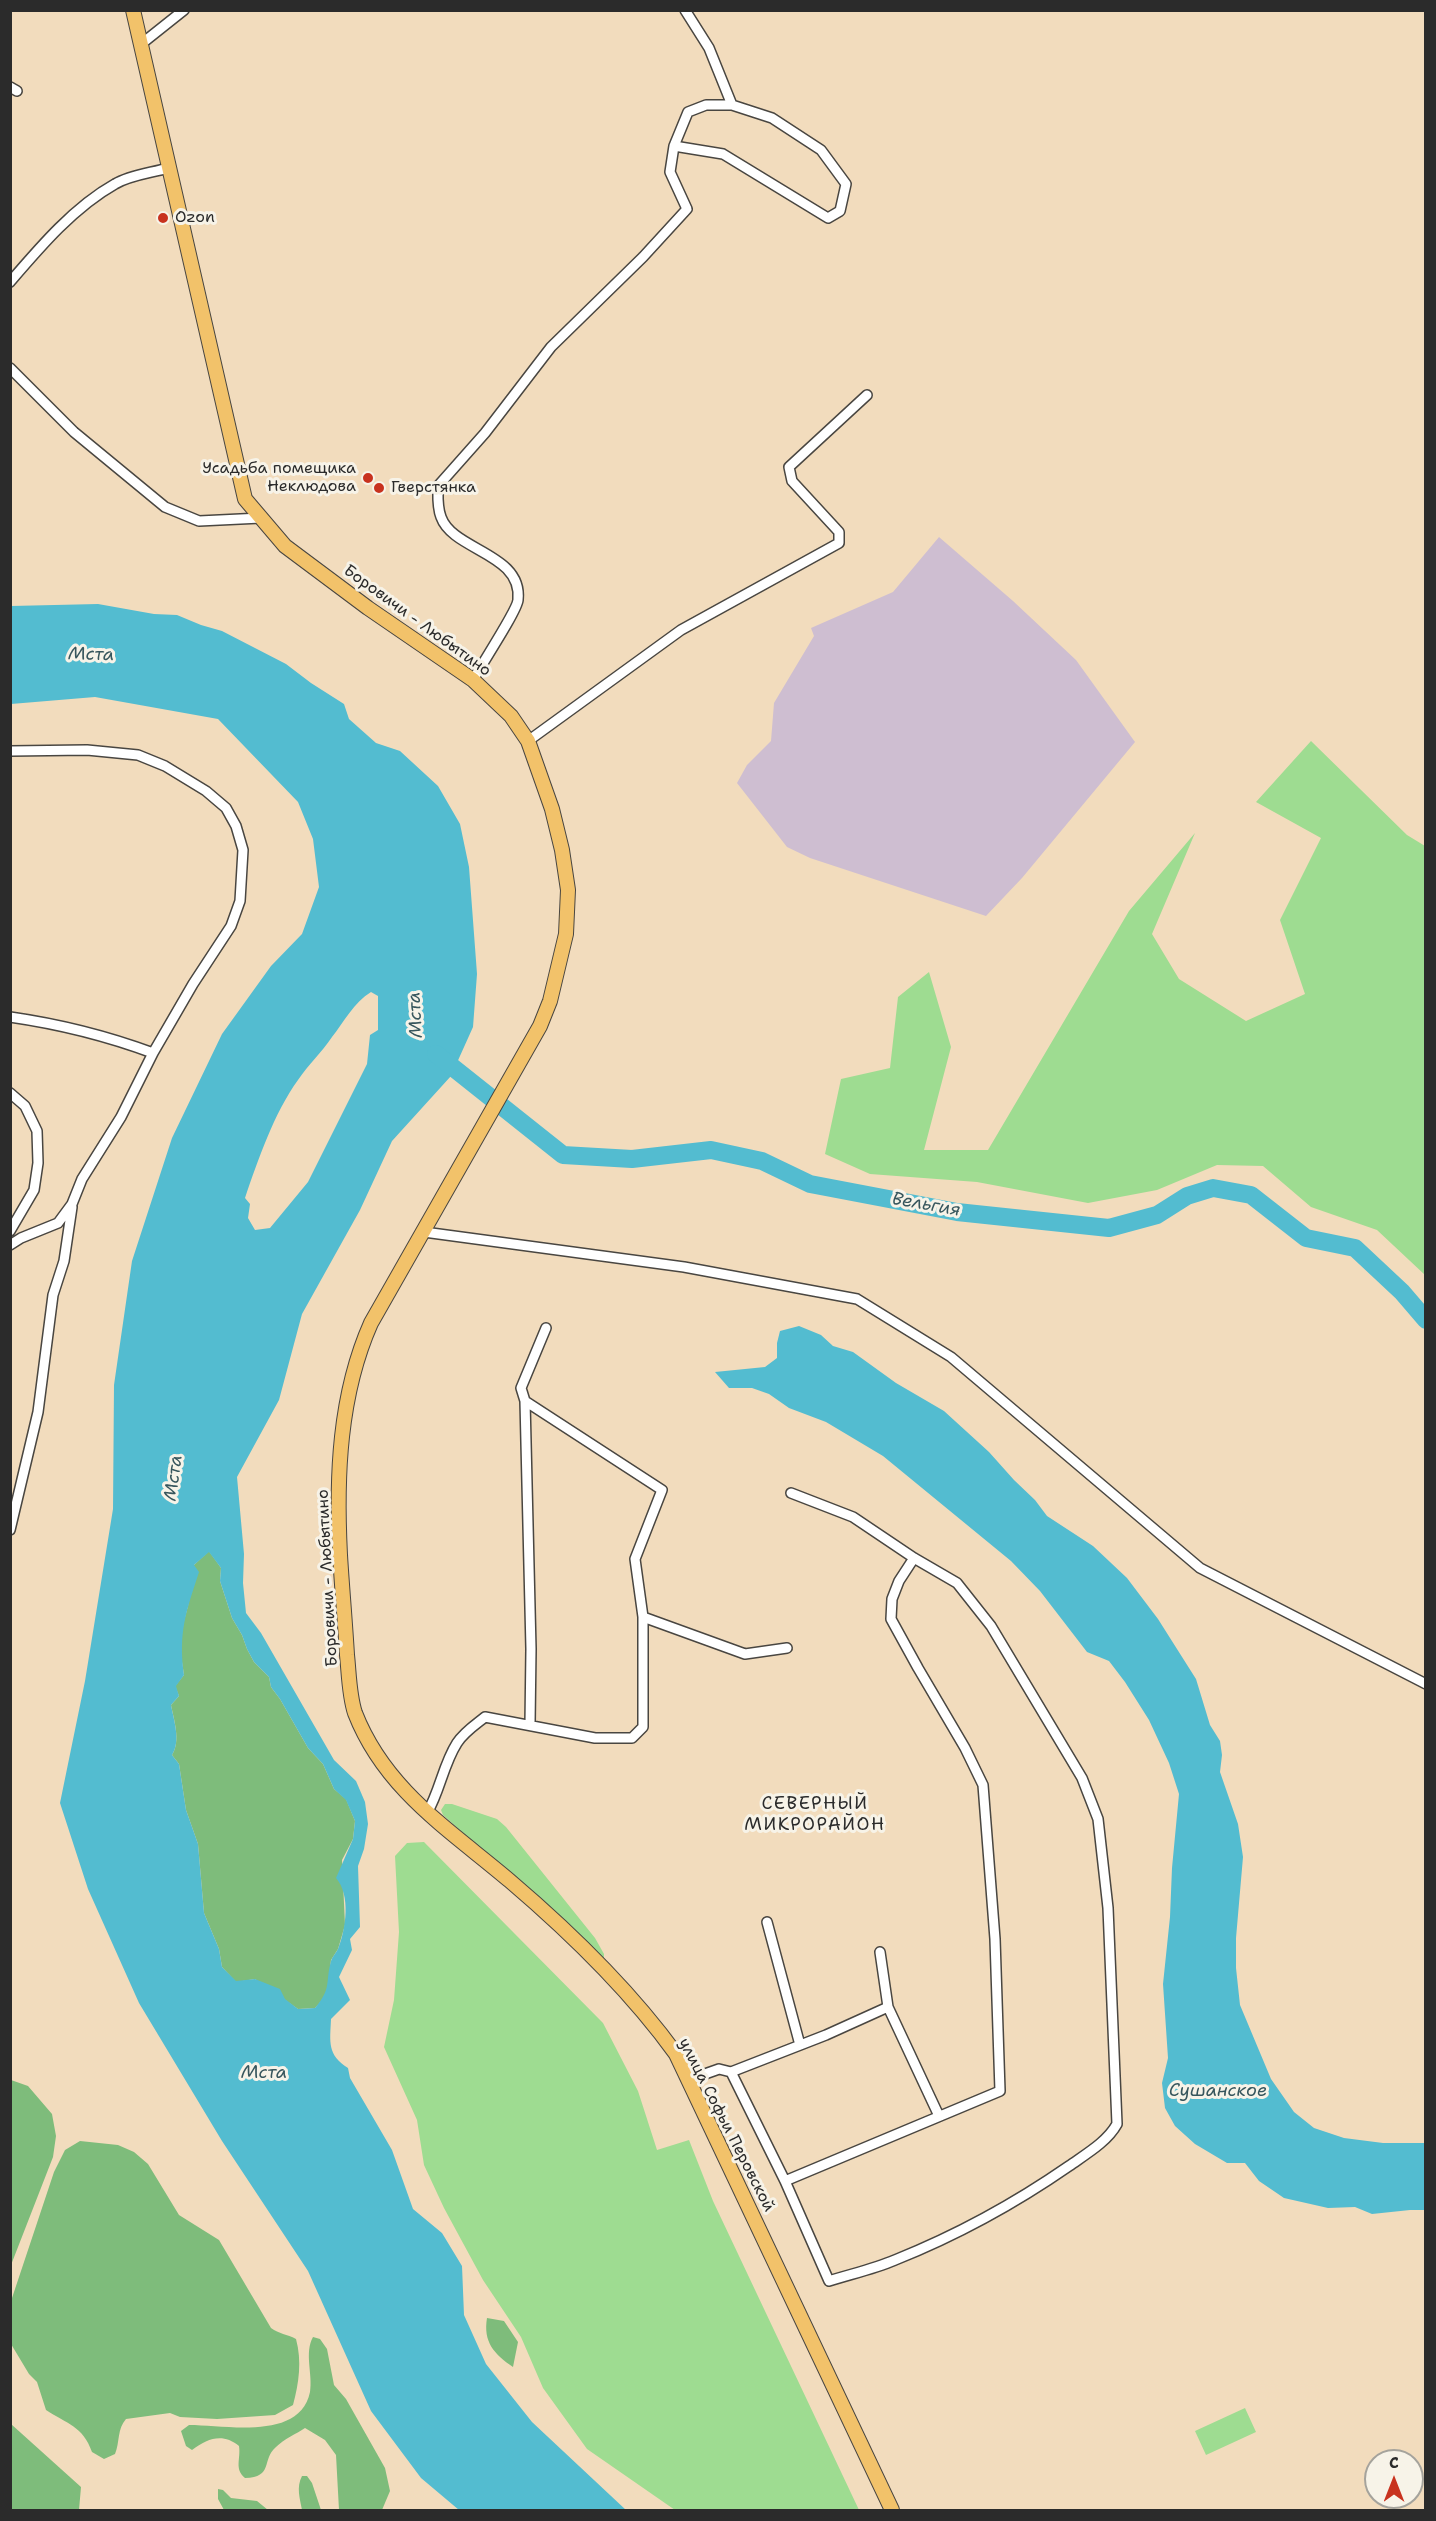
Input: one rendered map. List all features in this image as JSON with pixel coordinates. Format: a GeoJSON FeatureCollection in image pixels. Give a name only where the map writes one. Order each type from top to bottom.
{"type":"FeatureCollection","features":[{"type":"Feature","properties":{"kind":"main road","name":"Боровичи - Любытино"},"geometry":{"type":"LineString","coordinates":[[133,10],[245,499],[285,546],[368,608],[473,680],[511,716],[528,741],[552,809],[562,850],[569,912],[550,1001],[531,1042],[371,1323],[357,1354],[347,1397],[340,1468],[339,1533],[348,1664],[354,1710],[380,1760],[400,1788],[438,1823]]}},
{"type":"Feature","properties":{"kind":"main road","name":"улица Софьи Перовской"},"geometry":{"type":"LineString","coordinates":[[438,1823],[510,1881],[600,1963],[676,2054],[892,2511]]}},
{"type":"Feature","properties":{"kind":"street"},"geometry":{"type":"LineString","coordinates":[[140,45],[184,10]]}},
{"type":"Feature","properties":{"kind":"street"},"geometry":{"type":"LineString","coordinates":[[686,10],[709,48],[732,105]]}},
{"type":"Feature","properties":{"kind":"street"},"geometry":{"type":"LineString","coordinates":[[473,680],[518,602],[518,584],[508,569],[449,529],[441,519],[438,486],[485,433],[551,347],[643,257],[687,209],[670,172],[674,146],[688,112],[706,105],[732,105],[772,118],[821,150],[846,183],[840,211],[828,218],[723,154],[674,146]]}},
{"type":"Feature","properties":{"kind":"street"},"geometry":{"type":"LineString","coordinates":[[10,282],[33,255],[82,208],[116,183],[168,168]]}},
{"type":"Feature","properties":{"kind":"street"},"geometry":{"type":"LineString","coordinates":[[10,368],[74,432],[165,507],[199,521],[261,518]]}},
{"type":"Feature","properties":{"kind":"street"},"geometry":{"type":"LineString","coordinates":[[528,741],[681,630],[839,543],[839,532],[792,481],[789,467],[867,395]]}},
{"type":"Feature","properties":{"kind":"street"},"geometry":{"type":"LineString","coordinates":[[10,752],[87,750],[138,755],[165,766],[206,791],[225,808],[236,826],[243,850],[240,901],[231,926],[193,984],[153,1053],[121,1117],[82,1179],[72,1204],[64,1261],[53,1295],[39,1412],[10,1530]]}},
{"type":"Feature","properties":{"kind":"street"},"geometry":{"type":"LineString","coordinates":[[10,1017],[44,1022],[115,1039],[153,1053]]}},
{"type":"Feature","properties":{"kind":"street"},"geometry":{"type":"LineString","coordinates":[[10,1093],[25,1106],[37,1131],[38,1163],[34,1190],[10,1231]]}},
{"type":"Feature","properties":{"kind":"street"},"geometry":{"type":"LineString","coordinates":[[10,1245],[58,1223],[72,1204]]}},
{"type":"Feature","properties":{"kind":"street"},"geometry":{"type":"LineString","coordinates":[[424,1232],[684,1267],[857,1299],[951,1357],[1200,1568],[1425,1684]]}},
{"type":"Feature","properties":{"kind":"street"},"geometry":{"type":"LineString","coordinates":[[530,1724],[531,1649],[525,1401],[521,1388],[546,1328]]}},
{"type":"Feature","properties":{"kind":"street"},"geometry":{"type":"LineString","coordinates":[[427,1813],[437,1797],[448,1761],[458,1742],[469,1729],[485,1718],[530,1724],[595,1738],[632,1738],[643,1727],[643,1617],[634,1559],[662,1490],[525,1401]]}},
{"type":"Feature","properties":{"kind":"street"},"geometry":{"type":"LineString","coordinates":[[731,2072],[785,2181],[829,2281],[894,2261],[954,2234],[1030,2193],[1111,2134],[1117,2124],[1108,1908],[1098,1819],[1082,1778],[991,1626],[957,1583],[914,1558],[853,1517],[791,1493]]}},
{"type":"Feature","properties":{"kind":"street"},"geometry":{"type":"LineString","coordinates":[[785,2181],[1000,2091],[995,1939],[982,1782],[966,1748],[891,1619],[892,1599],[898,1581],[914,1558]]}},
{"type":"Feature","properties":{"kind":"street"},"geometry":{"type":"LineString","coordinates":[[643,1617],[745,1654],[787,1648]]}},
{"type":"Feature","properties":{"kind":"street"},"geometry":{"type":"LineString","coordinates":[[767,1922],[800,2045]]}},
{"type":"Feature","properties":{"kind":"street"},"geometry":{"type":"LineString","coordinates":[[880,1952],[888,2007],[939,2116]]}},
{"type":"Feature","properties":{"kind":"street"},"geometry":{"type":"LineString","coordinates":[[688,2080],[719,2069],[731,2072],[888,2007]]}},
{"type":"Feature","properties":{"kind":"shaded area"},"geometry":{"type":"Polygon","coordinates":[[[939,537],[1013,601],[1076,660],[1135,742],[1022,878],[986,916],[810,858],[787,847],[737,783],[747,765],[771,741],[774,703],[814,636],[811,628],[893,592],[939,537]]]}},
{"type":"Feature","properties":{"kind":"green space"},"geometry":{"type":"Polygon","coordinates":[[[1311,741],[1407,835],[1425,846],[1425,1275],[1377,1230],[1311,1207],[1263,1166],[1217,1165],[1157,1190],[1088,1203],[977,1182],[870,1174],[825,1154],[841,1079],[890,1068],[898,997],[929,972],[951,1047],[924,1150],[988,1150],[1129,911],[1195,833],[1152,934],[1179,979],[1246,1021],[1305,994],[1280,920],[1321,838],[1256,802],[1311,741]]]}},
{"type":"Feature","properties":{"kind":"green space"},"geometry":{"type":"Polygon","coordinates":[[[209,1551],[221,1568],[220,1581],[232,1618],[254,1662],[269,1677],[271,1687],[308,1748],[323,1764],[334,1789],[346,1799],[355,1821],[353,1839],[342,1860],[345,1925],[338,1949],[331,1960],[327,1995],[315,2008],[298,2009],[255,1979],[236,1982],[222,1967],[219,1949],[204,1913],[198,1844],[186,1810],[179,1764],[172,1755],[176,1737],[171,1705],[179,1696],[175,1686],[184,1675],[180,1649],[194,1565],[209,1551]]]}},
{"type":"Feature","properties":{"kind":"green space"},"geometry":{"type":"Polygon","coordinates":[[[445,1804],[452,1804],[497,1819],[506,1827],[595,1938],[604,1954],[604,1960],[443,1815],[441,1810],[445,1804]]]}},
{"type":"Feature","properties":{"kind":"green space"},"geometry":{"type":"Polygon","coordinates":[[[424,1842],[603,2023],[638,2091],[657,2150],[689,2140],[713,2201],[859,2510],[675,2510],[587,2449],[543,2388],[521,2337],[483,2280],[444,2208],[424,2165],[417,2120],[384,2047],[394,2000],[399,1932],[395,1856],[407,1843],[424,1842]]]}},
{"type":"Feature","properties":{"kind":"green space"},"geometry":{"type":"Polygon","coordinates":[[[11,2080],[28,2086],[52,2114],[56,2136],[53,2157],[11,2265],[11,2080]]]}},
{"type":"Feature","properties":{"kind":"green space"},"geometry":{"type":"Polygon","coordinates":[[[80,2141],[118,2145],[134,2152],[148,2164],[179,2215],[219,2240],[271,2328],[296,2339],[299,2372],[293,2405],[275,2415],[217,2419],[180,2417],[170,2413],[126,2419],[121,2427],[115,2454],[104,2459],[92,2452],[79,2431],[46,2410],[37,2382],[29,2374],[11,2344],[11,2301],[54,2172],[65,2150],[80,2141]]]}},
{"type":"Feature","properties":{"kind":"green space"},"geometry":{"type":"Polygon","coordinates":[[[487,2318],[504,2321],[518,2342],[513,2367],[491,2347],[487,2334],[487,2318]]]}},
{"type":"Feature","properties":{"kind":"green space"},"geometry":{"type":"Polygon","coordinates":[[[313,2337],[320,2339],[327,2349],[334,2385],[346,2399],[385,2468],[390,2491],[382,2510],[339,2510],[336,2455],[325,2440],[305,2428],[276,2447],[264,2471],[254,2477],[245,2478],[242,2475],[239,2467],[239,2446],[227,2439],[210,2440],[192,2450],[186,2446],[181,2431],[189,2425],[260,2427],[292,2418],[303,2407],[310,2392],[309,2350],[313,2337]]]}},
{"type":"Feature","properties":{"kind":"green space"},"geometry":{"type":"Polygon","coordinates":[[[1245,2408],[1256,2432],[1206,2455],[1195,2431],[1245,2408]]]}},
{"type":"Feature","properties":{"kind":"green space"},"geometry":{"type":"Polygon","coordinates":[[[11,2424],[81,2487],[79,2510],[11,2510],[11,2424]]]}},
{"type":"Feature","properties":{"kind":"green space"},"geometry":{"type":"Polygon","coordinates":[[[302,2476],[307,2476],[312,2483],[321,2510],[302,2510],[299,2489],[302,2476]]]}},
{"type":"Feature","properties":{"kind":"green space"},"geometry":{"type":"Polygon","coordinates":[[[218,2489],[223,2490],[231,2498],[257,2501],[268,2510],[224,2510],[218,2499],[218,2489]]]}},
{"type":"Feature","properties":{"kind":"water","name":"Мста"},"geometry":{"type":"Polygon","coordinates":[[[98,604],[154,614],[177,615],[222,631],[286,664],[344,704],[349,719],[376,743],[400,751],[438,786],[460,824],[469,867],[477,974],[473,1027],[451,1076],[392,1141],[360,1210],[302,1314],[279,1400],[237,1477],[244,1554],[243,1583],[246,1613],[261,1633],[334,1760],[356,1781],[365,1802],[368,1824],[364,1849],[358,1866],[360,1927],[350,1939],[352,1950],[339,1977],[350,2000],[331,2019],[330,2041],[333,2053],[348,2068],[350,2078],[392,2150],[413,2209],[442,2233],[462,2266],[464,2315],[486,2364],[532,2422],[626,2510],[459,2510],[421,2478],[371,2411],[308,2271],[222,2141],[139,2003],[88,1889],[60,1803],[85,1681],[113,1509],[114,1385],[132,1261],[172,1138],[222,1034],[271,966],[302,934],[319,887],[313,839],[298,802],[218,719],[95,697],[11,704],[11,606],[98,604]],[[371,992],[354,1007],[302,1074],[281,1107],[245,1198],[250,1204],[248,1218],[255,1230],[270,1228],[308,1182],[367,1064],[370,1035],[378,1030],[378,996],[371,992]],[[209,1552],[194,1565],[199,1572],[184,1623],[182,1660],[184,1675],[176,1686],[179,1696],[171,1705],[176,1737],[172,1755],[179,1764],[186,1810],[198,1844],[204,1913],[219,1949],[222,1967],[236,1981],[255,1979],[280,1989],[285,1999],[298,2009],[315,2008],[326,1990],[331,1961],[338,1949],[343,1932],[346,1912],[344,1893],[336,1878],[353,1839],[355,1821],[346,1800],[334,1789],[323,1764],[308,1748],[271,1687],[269,1677],[254,1662],[232,1618],[220,1581],[221,1568],[209,1552]]]}},
{"type":"Feature","properties":{"kind":"water","name":"Сушанское"},"geometry":{"type":"Polygon","coordinates":[[[799,1326],[821,1335],[833,1346],[853,1352],[896,1383],[944,1411],[989,1452],[1035,1500],[1047,1516],[1093,1546],[1127,1578],[1158,1619],[1196,1679],[1210,1725],[1220,1741],[1222,1755],[1220,1772],[1238,1824],[1243,1857],[1236,1938],[1240,2005],[1271,2079],[1294,2112],[1314,2128],[1344,2138],[1383,2143],[1425,2143],[1425,2210],[1372,2214],[1355,2207],[1328,2208],[1284,2198],[1259,2181],[1245,2163],[1227,2163],[1195,2144],[1175,2126],[1165,2108],[1162,2083],[1168,2058],[1163,1984],[1179,1794],[1169,1763],[1149,1720],[1109,1661],[1087,1652],[1040,1591],[1011,1561],[883,1456],[826,1422],[789,1408],[769,1394],[752,1388],[729,1388],[715,1372],[765,1367],[777,1358],[780,1331],[799,1326]]]}},
{"type":"Feature","properties":{"kind":"waterway","name":"Вельгия"},"geometry":{"type":"LineString","coordinates":[[436,1054],[563,1155],[632,1159],[711,1150],[762,1161],[810,1184],[957,1212],[1109,1228],[1157,1215],[1187,1196],[1213,1188],[1251,1195],[1306,1238],[1355,1248],[1402,1292],[1426,1320]]}},
{"type":"Feature","properties":{"kind":"place","name":"Ozon"},"geometry":{"type":"Point","coordinates":[163,218]}},
{"type":"Feature","properties":{"kind":"place","name":"Усадьба помещика Неклюдова"},"geometry":{"type":"Point","coordinates":[368,478]}},
{"type":"Feature","properties":{"kind":"place","name":"Гверстянка"},"geometry":{"type":"Point","coordinates":[379,488]}},
{"type":"Feature","properties":{"kind":"district","name":"СЕВЕРНЫЙ МИКРОРАЙОН"},"geometry":{"type":"Point","coordinates":[815,1814]}}]}
